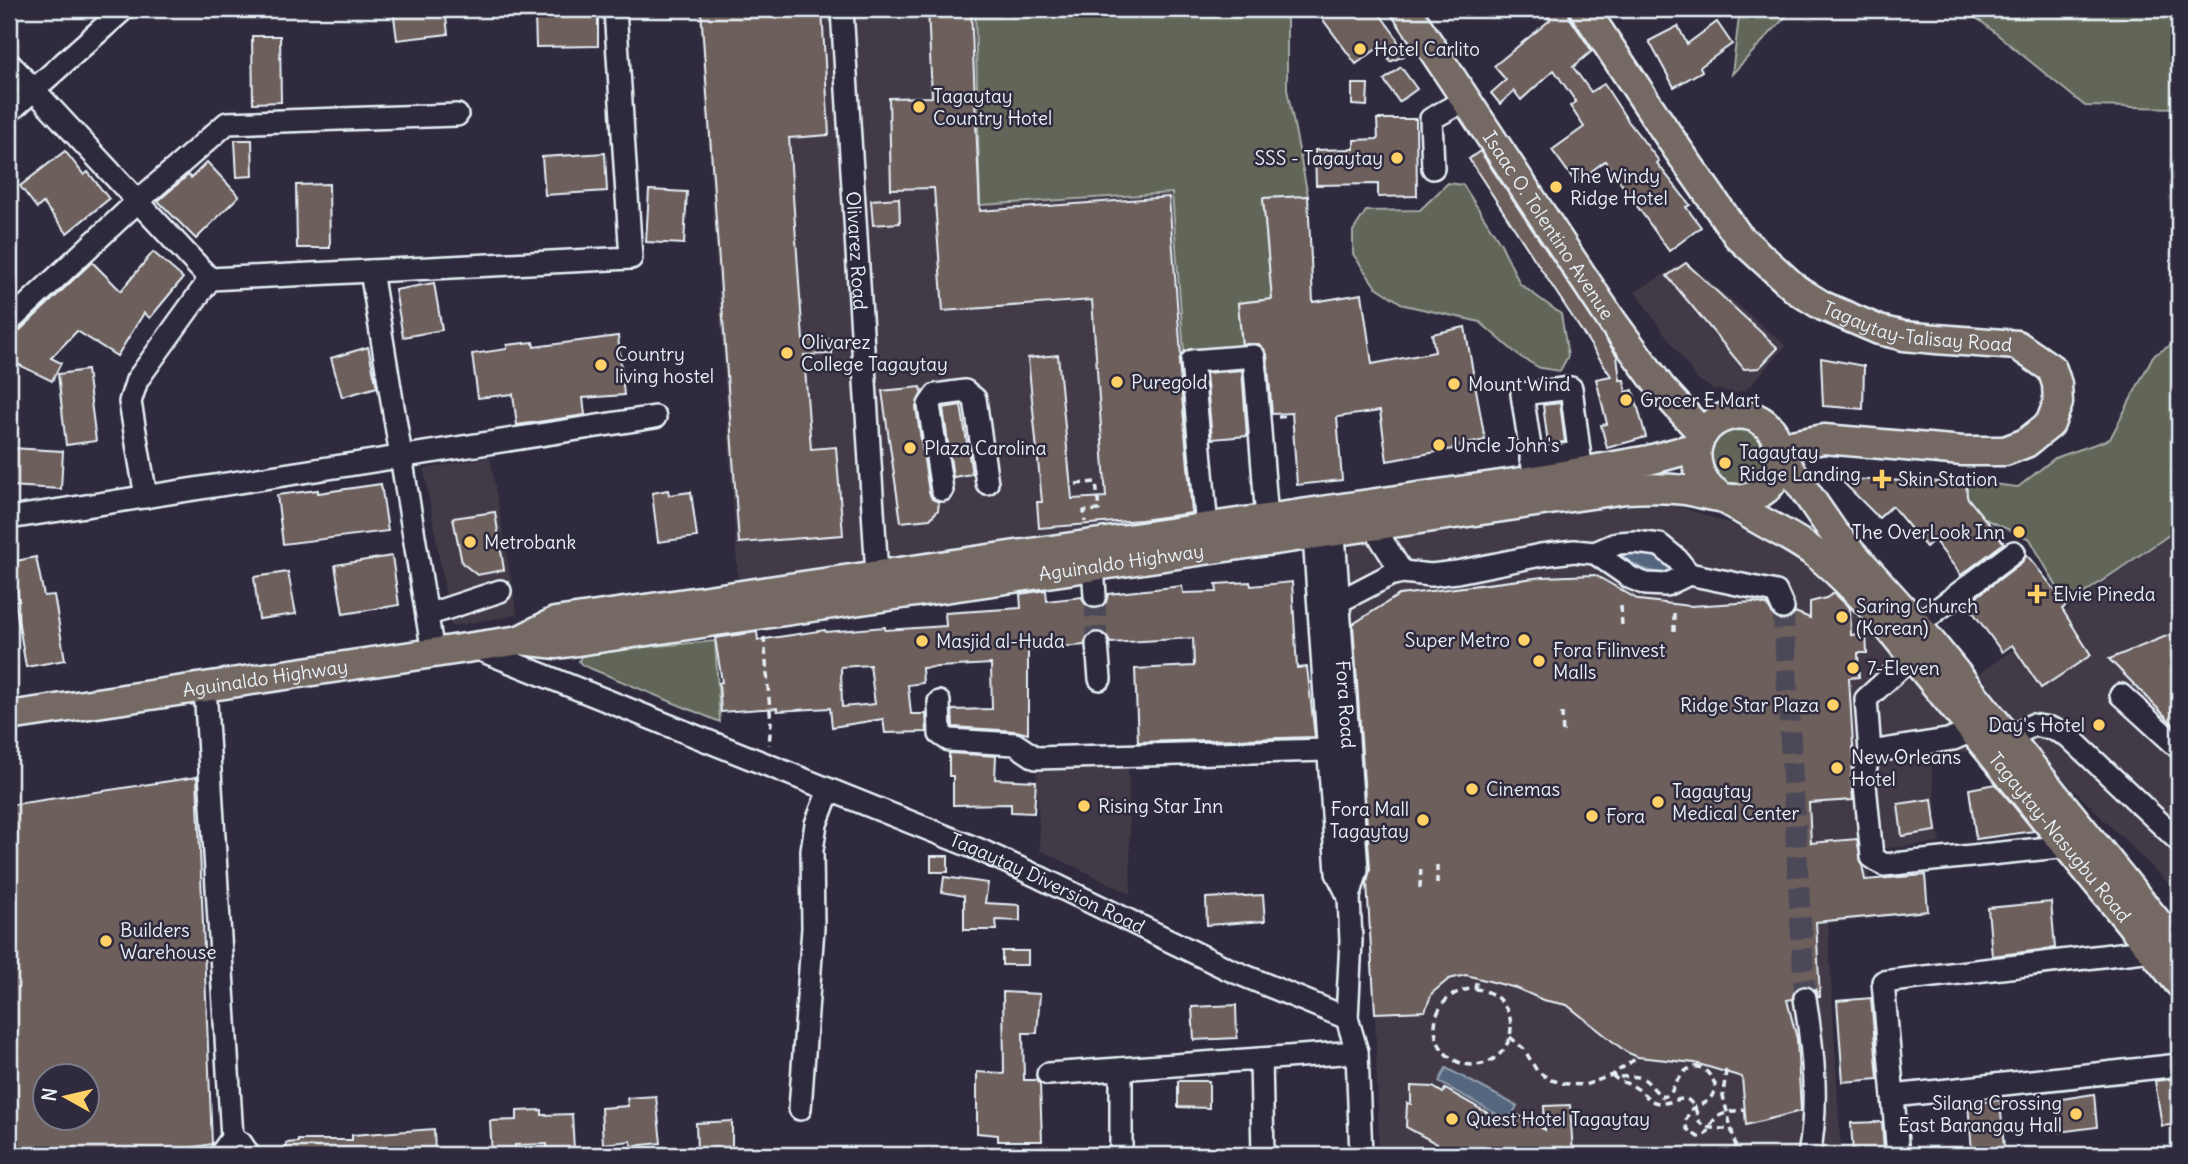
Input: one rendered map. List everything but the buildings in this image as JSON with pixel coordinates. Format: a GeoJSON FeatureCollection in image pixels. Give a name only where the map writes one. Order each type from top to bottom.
{"type":"FeatureCollection","features":[{"type":"Feature","properties":{"kind":"main road","name":"Isaac O. Tolentino Avenue"},"geometry":{"type":"LineString","coordinates":[[1406,9],[1612,321],[1700,440]]}},
{"type":"Feature","properties":{"kind":"main road","name":"Tagaytay-Talisay Road"},"geometry":{"type":"LineString","coordinates":[[1584,9],[1738,236],[1797,290],[1823,306],[1892,333],[1936,340],[2017,345],[2052,369],[2057,384],[2058,403],[2050,425],[2026,443],[2005,451],[1963,451],[1824,439],[1781,452]]}},
{"type":"Feature","properties":{"kind":"main road"},"geometry":{"type":"LineString","coordinates":[[1745,414],[1769,424],[1777,437],[1781,452],[1779,469],[1765,489],[1755,496],[1743,499],[1723,497],[1710,488],[1697,465],[1700,440],[1712,424],[1723,417],[1745,414]]}},
{"type":"Feature","properties":{"kind":"main road","name":"Aguinaldo Highway"},"geometry":{"type":"LineString","coordinates":[[9,716],[520,640],[557,644],[1093,566],[1323,522],[1533,470],[1580,463],[1649,460],[1700,440]]}},
{"type":"Feature","properties":{"kind":"main road","name":"Tagaytay-Nasugbu Road"},"geometry":{"type":"LineString","coordinates":[[1781,452],[1834,533],[1917,625],[2010,739],[2166,949],[2179,983]]}},
{"type":"Feature","properties":{"kind":"main road","name":"Aguinaldo Highway"},"geometry":{"type":"LineString","coordinates":[[520,640],[555,622],[1267,519],[1375,525],[1626,489],[1682,490],[1723,497]]}},
{"type":"Feature","properties":{"kind":"main road","name":"Tagaytay-Nasugbu Road"},"geometry":{"type":"LineString","coordinates":[[1723,497],[1818,555],[1873,608],[2069,846],[2166,949]]}},
{"type":"Feature","properties":{"kind":"street"},"geometry":{"type":"LineString","coordinates":[[9,112],[124,9]]}},
{"type":"Feature","properties":{"kind":"street"},"geometry":{"type":"LineString","coordinates":[[9,63],[209,279],[631,258],[615,9]]}},
{"type":"Feature","properties":{"kind":"street","name":"Olivarez Road"},"geometry":{"type":"LineString","coordinates":[[842,9],[877,575]]}},
{"type":"Feature","properties":{"kind":"street"},"geometry":{"type":"LineString","coordinates":[[1433,167],[1431,119],[1465,100]]}},
{"type":"Feature","properties":{"kind":"street"},"geometry":{"type":"LineString","coordinates":[[9,322],[137,202],[227,123],[457,115]]}},
{"type":"Feature","properties":{"kind":"street"},"geometry":{"type":"LineString","coordinates":[[372,271],[433,653]]}},
{"type":"Feature","properties":{"kind":"street"},"geometry":{"type":"LineString","coordinates":[[146,497],[130,402],[137,380],[209,279]]}},
{"type":"Feature","properties":{"kind":"street"},"geometry":{"type":"LineString","coordinates":[[1208,528],[1192,361],[1254,356],[1267,519]]}},
{"type":"Feature","properties":{"kind":"street"},"geometry":{"type":"LineString","coordinates":[[1533,470],[1521,394],[1534,392],[1571,388],[1580,463]]}},
{"type":"Feature","properties":{"kind":"street"},"geometry":{"type":"LineString","coordinates":[[942,490],[929,405],[936,395],[965,391],[975,399],[987,483]]}},
{"type":"Feature","properties":{"kind":"street"},"geometry":{"type":"LineString","coordinates":[[9,518],[655,417]]}},
{"type":"Feature","properties":{"kind":"street","name":"Fora Road"},"geometry":{"type":"LineString","coordinates":[[1323,522],[1328,750],[1337,873],[1349,897]]}},
{"type":"Feature","properties":{"kind":"street"},"geometry":{"type":"LineString","coordinates":[[1375,525],[1402,572]]}},
{"type":"Feature","properties":{"kind":"street"},"geometry":{"type":"LineString","coordinates":[[1338,602],[1390,575],[1402,572],[1444,573],[1541,555],[1574,551],[1595,553],[1618,543],[1660,545],[1677,559],[1689,574]]}},
{"type":"Feature","properties":{"kind":"street"},"geometry":{"type":"LineString","coordinates":[[1917,625],[2014,552]]}},
{"type":"Feature","properties":{"kind":"street"},"geometry":{"type":"LineString","coordinates":[[1595,553],[1631,578],[1646,584],[1666,585],[1689,574],[1776,592],[1783,608]]}},
{"type":"Feature","properties":{"kind":"street"},"geometry":{"type":"LineString","coordinates":[[1093,566],[1096,596]]}},
{"type":"Feature","properties":{"kind":"street","name":"Fora Road"},"geometry":{"type":"LineString","coordinates":[[1326,567],[1338,602],[1357,870],[1349,897],[1351,940],[1347,1018]]}},
{"type":"Feature","properties":{"kind":"street"},"geometry":{"type":"LineString","coordinates":[[427,615],[500,591]]}},
{"type":"Feature","properties":{"kind":"street"},"geometry":{"type":"LineString","coordinates":[[1097,644],[1100,679]]}},
{"type":"Feature","properties":{"kind":"street","name":"Tagaytay Diversion Road"},"geometry":{"type":"LineString","coordinates":[[472,647],[979,850],[1228,969],[1347,1018]]}},
{"type":"Feature","properties":{"kind":"street"},"geometry":{"type":"LineString","coordinates":[[1913,656],[1866,699],[1870,752],[1864,774],[1872,857],[1884,865],[2069,846]]}},
{"type":"Feature","properties":{"kind":"street"},"geometry":{"type":"LineString","coordinates":[[205,687],[226,1146],[241,1143],[249,1155]]}},
{"type":"Feature","properties":{"kind":"street"},"geometry":{"type":"LineString","coordinates":[[2121,695],[2179,748]]}},
{"type":"Feature","properties":{"kind":"street"},"geometry":{"type":"LineString","coordinates":[[939,702],[940,734],[949,740],[1015,744],[1036,758],[1328,750]]}},
{"type":"Feature","properties":{"kind":"street"},"geometry":{"type":"LineString","coordinates":[[2010,739],[2032,725],[2050,728],[2068,736],[2179,841]]}},
{"type":"Feature","properties":{"kind":"street"},"geometry":{"type":"LineString","coordinates":[[1870,752],[1953,739],[1975,730]]}},
{"type":"Feature","properties":{"kind":"street"},"geometry":{"type":"LineString","coordinates":[[800,1109],[813,928],[812,850],[816,824],[829,790]]}},
{"type":"Feature","properties":{"kind":"street"},"geometry":{"type":"LineString","coordinates":[[1898,1155],[1883,982],[2166,949]]}},
{"type":"Feature","properties":{"kind":"street"},"geometry":{"type":"LineString","coordinates":[[1805,998],[1812,1042],[1815,1112],[1809,1155]]}},
{"type":"Feature","properties":{"kind":"street"},"geometry":{"type":"LineString","coordinates":[[1347,1018],[1357,1052],[1361,1155]]}},
{"type":"Feature","properties":{"kind":"street"},"geometry":{"type":"LineString","coordinates":[[1048,1074],[1357,1052]]}},
{"type":"Feature","properties":{"kind":"street"},"geometry":{"type":"LineString","coordinates":[[1261,1059],[1263,1155]]}},
{"type":"Feature","properties":{"kind":"street"},"geometry":{"type":"LineString","coordinates":[[1893,1096],[2179,1065]]}},
{"type":"Feature","properties":{"kind":"street"},"geometry":{"type":"LineString","coordinates":[[1121,1069],[1121,1155]]}},
{"type":"Feature","properties":{"kind":"path"},"geometry":{"type":"LineString","coordinates":[[1076,484],[1096,482],[1099,510],[1084,511],[1086,524]]}},
{"type":"Feature","properties":{"kind":"path"},"geometry":{"type":"LineString","coordinates":[[1621,606],[1622,627]]}},
{"type":"Feature","properties":{"kind":"path"},"geometry":{"type":"LineString","coordinates":[[1674,612],[1674,631]]}},
{"type":"Feature","properties":{"kind":"path"},"geometry":{"type":"LineString","coordinates":[[762,615],[771,723],[767,764]]}},
{"type":"Feature","properties":{"kind":"path"},"geometry":{"type":"LineString","coordinates":[[1562,713],[1563,736]]}},
{"type":"Feature","properties":{"kind":"path"},"geometry":{"type":"LineString","coordinates":[[1420,888],[1421,865]]}},
{"type":"Feature","properties":{"kind":"path"},"geometry":{"type":"LineString","coordinates":[[1437,865],[1437,887]]}},
{"type":"Feature","properties":{"kind":"path"},"geometry":{"type":"LineString","coordinates":[[1475,989],[1477,978]]}},
{"type":"Feature","properties":{"kind":"path"},"geometry":{"type":"LineString","coordinates":[[1475,989],[1486,991],[1503,1004],[1509,1014],[1510,1037],[1497,1057],[1474,1065],[1451,1058],[1443,1049],[1437,1039],[1437,1015],[1443,1004],[1452,996],[1462,990],[1475,989]]}},
{"type":"Feature","properties":{"kind":"path"},"geometry":{"type":"LineString","coordinates":[[1510,1037],[1524,1049],[1538,1071],[1551,1080],[1585,1085],[1612,1075],[1638,1057]]}},
{"type":"Feature","properties":{"kind":"path"},"geometry":{"type":"LineString","coordinates":[[1612,1075],[1647,1080],[1663,1097],[1671,1093],[1676,1079],[1685,1070],[1691,1067],[1704,1071],[1715,1084],[1713,1094],[1706,1103],[1690,1110],[1685,1122],[1687,1129],[1698,1137],[1705,1136],[1719,1116],[1744,1109]]}},
{"type":"Feature","properties":{"kind":"path"},"geometry":{"type":"LineString","coordinates":[[1726,1070],[1723,1096],[1738,1155]]}},
{"type":"Feature","properties":{"kind":"path"},"geometry":{"type":"LineString","coordinates":[[1612,1075],[1619,1082],[1635,1086],[1656,1103],[1687,1099],[1695,1107],[1698,1122],[1703,1126],[1730,1129]]}},
{"type":"Feature","properties":{"kind":"shaded area","name":"Olivarez College Tagaytay"},"geometry":{"type":"Polygon","coordinates":[[[699,9],[830,9],[865,561],[738,579],[699,9]]]}},
{"type":"Feature","properties":{"kind":"shaded area"},"geometry":{"type":"Polygon","coordinates":[[[854,9],[975,9],[980,205],[1172,193],[1195,515],[888,557],[854,9]]]}},
{"type":"Feature","properties":{"kind":"shaded area"},"geometry":{"type":"Polygon","coordinates":[[[1686,261],[1786,346],[1747,389],[1736,393],[1713,389],[1697,379],[1635,292],[1686,261]]]}},
{"type":"Feature","properties":{"kind":"shaded area","name":"Metrobank"},"geometry":{"type":"Polygon","coordinates":[[[490,457],[517,615],[451,626],[424,469],[490,457]]]}},
{"type":"Feature","properties":{"kind":"shaded area","name":"Fora"},"geometry":{"type":"Polygon","coordinates":[[[1675,505],[1728,523],[1776,546],[1835,585],[1907,663],[1973,751],[1930,756],[1940,843],[1867,850],[1872,919],[1828,923],[1841,1155],[1379,1155],[1375,1013],[1346,557],[1354,542],[1615,506],[1675,505]]]}},
{"type":"Feature","properties":{"kind":"shaded area","name":"Day's Hotel"},"geometry":{"type":"Polygon","coordinates":[[[2169,535],[2179,538],[2179,894],[2059,775],[1979,674],[2169,535]]]}},
{"type":"Feature","properties":{"kind":"shaded area","name":"Rising Star Inn"},"geometry":{"type":"Polygon","coordinates":[[[1128,762],[1131,894],[1040,850],[1036,763],[1128,762]]]}},
{"type":"Feature","properties":{"kind":"green space"},"geometry":{"type":"Polygon","coordinates":[[[975,9],[1287,9],[1287,89],[1308,196],[1263,198],[1272,299],[1238,303],[1242,351],[1188,356],[1184,353],[1172,193],[980,205],[975,9]]]}},
{"type":"Feature","properties":{"kind":"green space"},"geometry":{"type":"Polygon","coordinates":[[[1740,9],[1793,9],[1732,74],[1740,9]]]}},
{"type":"Feature","properties":{"kind":"green space"},"geometry":{"type":"Polygon","coordinates":[[[1962,9],[2179,9],[2179,108],[2085,106],[1982,22],[1962,9]]]}},
{"type":"Feature","properties":{"kind":"green space"},"geometry":{"type":"Polygon","coordinates":[[[1448,183],[1463,185],[1501,244],[1520,284],[1561,314],[1568,356],[1560,371],[1540,368],[1519,356],[1480,322],[1404,305],[1375,286],[1353,254],[1353,231],[1366,211],[1420,210],[1448,183]]]}},
{"type":"Feature","properties":{"kind":"green space"},"geometry":{"type":"Polygon","coordinates":[[[2179,340],[2179,538],[2169,535],[2067,605],[2030,539],[1967,511],[1966,481],[2018,487],[2055,458],[2110,439],[2153,356],[2179,340]]]}},
{"type":"Feature","properties":{"kind":"green space"},"geometry":{"type":"Polygon","coordinates":[[[1737,425],[1757,431],[1770,459],[1763,478],[1734,489],[1715,480],[1709,451],[1712,441],[1737,425]]]}},
{"type":"Feature","properties":{"kind":"green space"},"geometry":{"type":"Polygon","coordinates":[[[715,641],[720,722],[582,665],[579,661],[582,654],[587,652],[715,641]]]}},
{"type":"Feature","properties":{"kind":"water"},"geometry":{"type":"Polygon","coordinates":[[[1638,553],[1659,557],[1676,570],[1654,572],[1621,555],[1638,553]]]}},
{"type":"Feature","properties":{"kind":"water"},"geometry":{"type":"Polygon","coordinates":[[[1446,1068],[1517,1106],[1509,1121],[1439,1082],[1446,1068]]]}},
{"type":"Feature","properties":{"kind":"tunnel"},"geometry":{"type":"LineString","coordinates":[[1095,596],[1097,644]]}},
{"type":"Feature","properties":{"kind":"tunnel"},"geometry":{"type":"LineString","coordinates":[[1783,608],[1805,998]]}},
{"type":"Feature","properties":{"kind":"place","name":"Hotel Carlito"},"geometry":{"type":"Point","coordinates":[1360,49]}},
{"type":"Feature","properties":{"kind":"place","name":"Tagaytay Country Hotel"},"geometry":{"type":"Point","coordinates":[919,107]}},
{"type":"Feature","properties":{"kind":"place","name":"SSS - Tagaytay"},"geometry":{"type":"Point","coordinates":[1397,158]}},
{"type":"Feature","properties":{"kind":"place","name":"The Windy Ridge Hotel"},"geometry":{"type":"Point","coordinates":[1556,187]}},
{"type":"Feature","properties":{"kind":"place","name":"Olivarez College Tagaytay"},"geometry":{"type":"Point","coordinates":[787,353]}},
{"type":"Feature","properties":{"kind":"place","name":"Country living hostel"},"geometry":{"type":"Point","coordinates":[601,365]}},
{"type":"Feature","properties":{"kind":"place","name":"Puregold"},"geometry":{"type":"Point","coordinates":[1117,382]}},
{"type":"Feature","properties":{"kind":"place","name":"Mount Wind"},"geometry":{"type":"Point","coordinates":[1454,384]}},
{"type":"Feature","properties":{"kind":"place","name":"Grocer E Mart"},"geometry":{"type":"Point","coordinates":[1626,400]}},
{"type":"Feature","properties":{"kind":"place","name":"Uncle John's"},"geometry":{"type":"Point","coordinates":[1439,445]}},
{"type":"Feature","properties":{"kind":"place","name":"Plaza Carolina"},"geometry":{"type":"Point","coordinates":[910,448]}},
{"type":"Feature","properties":{"kind":"place","name":"Tagaytay Ridge Landing"},"geometry":{"type":"Point","coordinates":[1725,463]}},
{"type":"Feature","properties":{"kind":"place","name":"Skin Station"},"geometry":{"type":"Point","coordinates":[1882,479]}},
{"type":"Feature","properties":{"kind":"place","name":"The OverLook Inn"},"geometry":{"type":"Point","coordinates":[2019,532]}},
{"type":"Feature","properties":{"kind":"place","name":"Metrobank"},"geometry":{"type":"Point","coordinates":[470,542]}},
{"type":"Feature","properties":{"kind":"place","name":"Elvie Pineda"},"geometry":{"type":"Point","coordinates":[2037,594]}},
{"type":"Feature","properties":{"kind":"place","name":"Saring Church (Korean)"},"geometry":{"type":"Point","coordinates":[1842,617]}},
{"type":"Feature","properties":{"kind":"place","name":"Super Metro"},"geometry":{"type":"Point","coordinates":[1524,640]}},
{"type":"Feature","properties":{"kind":"place","name":"Masjid al-Huda"},"geometry":{"type":"Point","coordinates":[922,641]}},
{"type":"Feature","properties":{"kind":"place","name":"Fora Filinvest Malls"},"geometry":{"type":"Point","coordinates":[1539,661]}},
{"type":"Feature","properties":{"kind":"place","name":"7-Eleven"},"geometry":{"type":"Point","coordinates":[1853,668]}},
{"type":"Feature","properties":{"kind":"place","name":"Ridge Star Plaza"},"geometry":{"type":"Point","coordinates":[1833,705]}},
{"type":"Feature","properties":{"kind":"place","name":"Day's Hotel"},"geometry":{"type":"Point","coordinates":[2099,725]}},
{"type":"Feature","properties":{"kind":"place","name":"New Orleans Hotel"},"geometry":{"type":"Point","coordinates":[1837,768]}},
{"type":"Feature","properties":{"kind":"place","name":"Cinemas"},"geometry":{"type":"Point","coordinates":[1472,789]}},
{"type":"Feature","properties":{"kind":"place","name":"Tagaytay Medical Center"},"geometry":{"type":"Point","coordinates":[1658,802]}},
{"type":"Feature","properties":{"kind":"place","name":"Rising Star Inn"},"geometry":{"type":"Point","coordinates":[1084,806]}},
{"type":"Feature","properties":{"kind":"place","name":"Fora"},"geometry":{"type":"Point","coordinates":[1592,816]}},
{"type":"Feature","properties":{"kind":"place","name":"Fora Mall Tagaytay"},"geometry":{"type":"Point","coordinates":[1423,820]}},
{"type":"Feature","properties":{"kind":"place","name":"Builders Warehouse"},"geometry":{"type":"Point","coordinates":[106,941]}},
{"type":"Feature","properties":{"kind":"place","name":"Silang Crossing East Barangay Hall"},"geometry":{"type":"Point","coordinates":[2076,1114]}},
{"type":"Feature","properties":{"kind":"place","name":"Quest Hotel Tagaytay"},"geometry":{"type":"Point","coordinates":[1452,1119]}}]}
